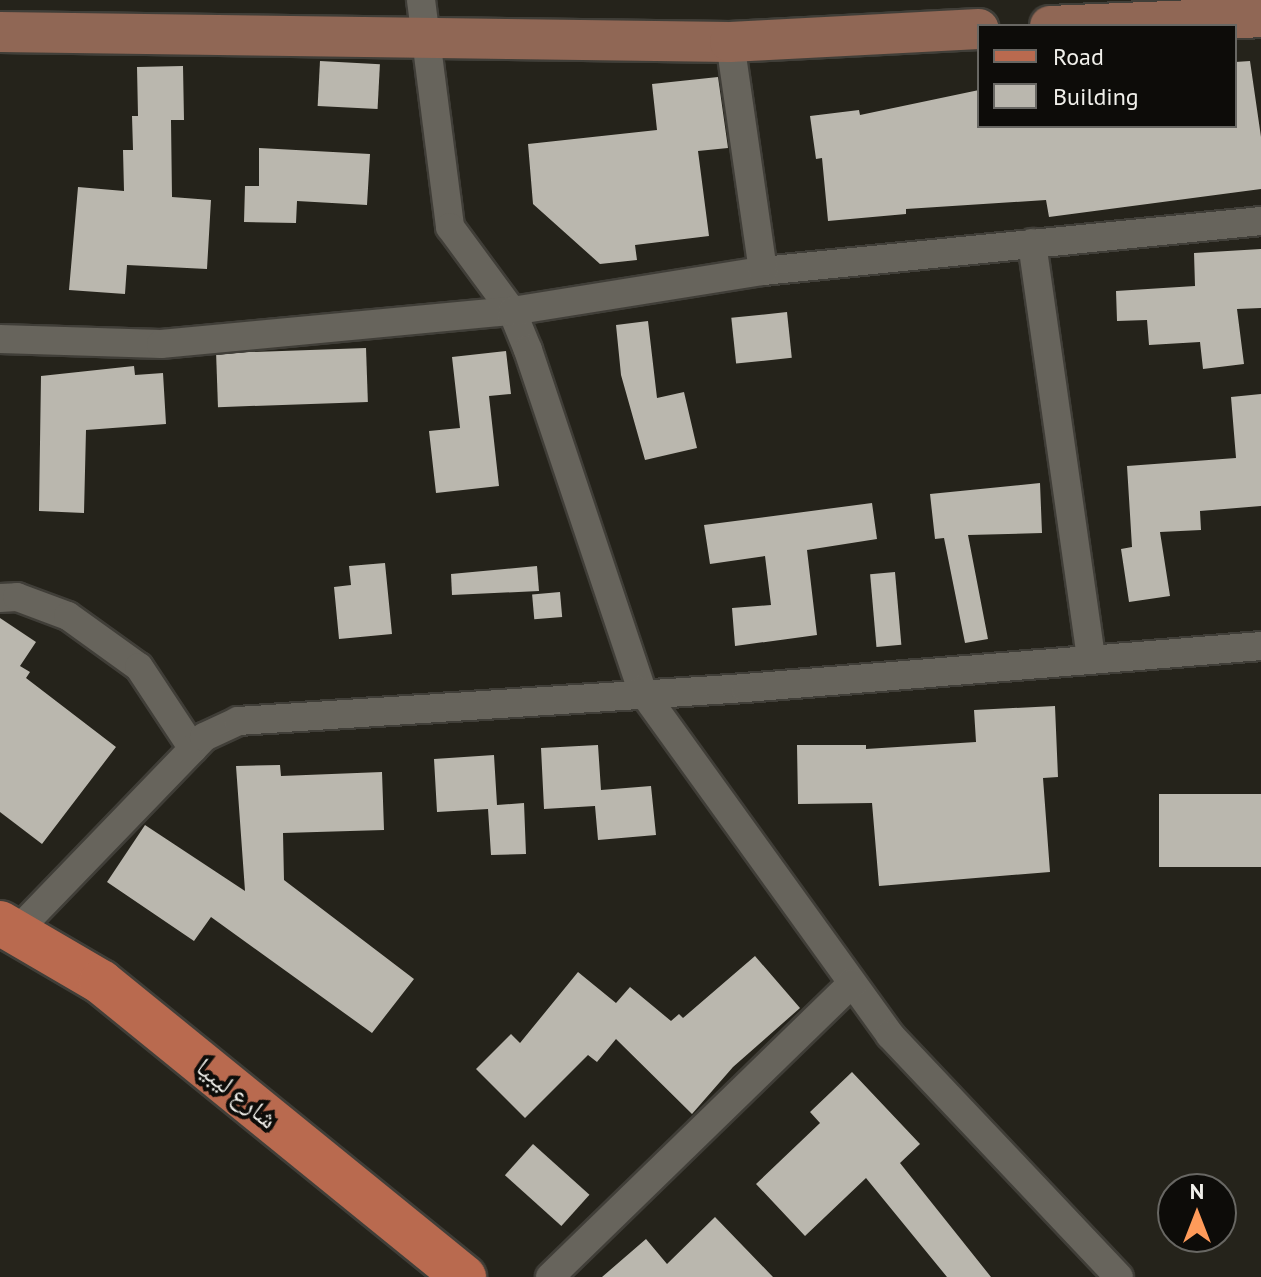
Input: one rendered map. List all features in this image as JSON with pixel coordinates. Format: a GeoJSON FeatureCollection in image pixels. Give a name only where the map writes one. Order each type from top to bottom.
{"type":"FeatureCollection","features":[{"type":"Feature","properties":{"kind":"main road","name":"شارع ليبيا"},"geometry":{"type":"LineString","coordinates":[[8,928],[101,982],[464,1277]]}},
{"type":"Feature","properties":{"kind":"street"},"geometry":{"type":"LineString","coordinates":[[421,0],[450,227],[512,311],[642,691],[890,1035],[1119,1277]]}},
{"type":"Feature","properties":{"kind":"street"},"geometry":{"type":"LineString","coordinates":[[1049,0],[1050,24]]}},
{"type":"Feature","properties":{"kind":"street"},"geometry":{"type":"LineString","coordinates":[[1097,24],[1261,17]]}},
{"type":"Feature","properties":{"kind":"street"},"geometry":{"type":"LineString","coordinates":[[0,32],[730,42],[977,29]]}},
{"type":"Feature","properties":{"kind":"street"},"geometry":{"type":"LineString","coordinates":[[730,42],[763,271]]}},
{"type":"Feature","properties":{"kind":"street"},"geometry":{"type":"LineString","coordinates":[[0,339],[161,344],[512,311],[763,271],[1261,221]]}},
{"type":"Feature","properties":{"kind":"street"},"geometry":{"type":"LineString","coordinates":[[1032,243],[1091,657]]}},
{"type":"Feature","properties":{"kind":"street"},"geometry":{"type":"LineString","coordinates":[[0,598],[17,597],[68,616],[139,667],[193,749]]}},
{"type":"Feature","properties":{"kind":"street"},"geometry":{"type":"LineString","coordinates":[[8,928],[214,729],[238,721],[642,691],[745,688],[1091,657],[1261,646]]}},
{"type":"Feature","properties":{"kind":"street"},"geometry":{"type":"LineString","coordinates":[[550,1277],[852,983]]}},
{"type":"Feature","properties":{"kind":"building"},"geometry":{"type":"Polygon","coordinates":[[[320,61],[380,64],[378,109],[318,106],[320,61]]]}},
{"type":"Feature","properties":{"kind":"building"},"geometry":{"type":"Polygon","coordinates":[[[1250,61],[1261,137],[1261,189],[1049,217],[1046,200],[906,209],[906,214],[828,221],[822,158],[816,159],[810,116],[859,110],[860,115],[977,90],[977,128],[1237,128],[1237,62],[1250,61]]]}},
{"type":"Feature","properties":{"kind":"building"},"geometry":{"type":"Polygon","coordinates":[[[183,66],[184,120],[171,120],[172,197],[211,200],[207,269],[127,265],[125,294],[69,290],[78,187],[124,191],[123,150],[133,150],[132,116],[138,116],[137,67],[183,66]]]}},
{"type":"Feature","properties":{"kind":"building"},"geometry":{"type":"Polygon","coordinates":[[[718,77],[728,148],[698,151],[709,236],[635,245],[637,260],[600,264],[533,204],[528,144],[657,130],[652,84],[718,77]]]}},
{"type":"Feature","properties":{"kind":"building"},"geometry":{"type":"Polygon","coordinates":[[[259,148],[370,154],[367,205],[297,201],[296,223],[244,222],[245,186],[259,186],[259,148]]]}},
{"type":"Feature","properties":{"kind":"building"},"geometry":{"type":"Polygon","coordinates":[[[1261,249],[1261,308],[1237,309],[1244,364],[1203,369],[1200,342],[1149,345],[1147,320],[1117,321],[1116,291],[1195,286],[1194,253],[1261,249]]]}},
{"type":"Feature","properties":{"kind":"building"},"geometry":{"type":"Polygon","coordinates":[[[787,312],[792,358],[736,364],[731,318],[787,312]]]}},
{"type":"Feature","properties":{"kind":"building"},"geometry":{"type":"Polygon","coordinates":[[[648,321],[657,398],[684,392],[697,448],[645,460],[621,375],[616,325],[648,321]]]}},
{"type":"Feature","properties":{"kind":"building"},"geometry":{"type":"Polygon","coordinates":[[[366,348],[368,402],[218,407],[216,353],[366,348]]]}},
{"type":"Feature","properties":{"kind":"building"},"geometry":{"type":"Polygon","coordinates":[[[506,351],[511,394],[489,396],[499,486],[436,493],[429,431],[460,428],[452,357],[506,351]]]}},
{"type":"Feature","properties":{"kind":"building"},"geometry":{"type":"Polygon","coordinates":[[[134,366],[135,375],[163,373],[166,424],[86,430],[84,513],[39,511],[41,376],[134,366]]]}},
{"type":"Feature","properties":{"kind":"building"},"geometry":{"type":"Polygon","coordinates":[[[1261,394],[1261,506],[1200,511],[1201,530],[1160,532],[1170,596],[1129,602],[1121,549],[1132,547],[1127,466],[1236,458],[1231,397],[1261,394]]]}},
{"type":"Feature","properties":{"kind":"building"},"geometry":{"type":"Polygon","coordinates":[[[1040,483],[1042,533],[968,535],[988,639],[965,643],[944,538],[935,539],[930,494],[1040,483]]]}},
{"type":"Feature","properties":{"kind":"building"},"geometry":{"type":"Polygon","coordinates":[[[872,503],[877,539],[807,550],[817,635],[735,646],[732,608],[771,605],[765,556],[710,564],[704,525],[872,503]]]}},
{"type":"Feature","properties":{"kind":"building"},"geometry":{"type":"Polygon","coordinates":[[[385,563],[392,634],[339,639],[334,587],[351,585],[349,566],[385,563]]]}},
{"type":"Feature","properties":{"kind":"building"},"geometry":{"type":"Polygon","coordinates":[[[537,566],[539,591],[452,595],[451,574],[537,566]]]}},
{"type":"Feature","properties":{"kind":"building"},"geometry":{"type":"Polygon","coordinates":[[[895,572],[901,645],[876,647],[870,574],[895,572]]]}},
{"type":"Feature","properties":{"kind":"building"},"geometry":{"type":"Polygon","coordinates":[[[560,592],[562,617],[534,619],[532,594],[560,592]]]}},
{"type":"Feature","properties":{"kind":"building"},"geometry":{"type":"Polygon","coordinates":[[[0,618],[36,642],[20,666],[30,672],[26,678],[116,747],[42,844],[0,812],[0,618]]]}},
{"type":"Feature","properties":{"kind":"building"},"geometry":{"type":"Polygon","coordinates":[[[1055,706],[1058,777],[1043,778],[1050,872],[879,886],[872,803],[798,804],[797,745],[866,745],[866,749],[976,742],[974,710],[1055,706]]]}},
{"type":"Feature","properties":{"kind":"building"},"geometry":{"type":"Polygon","coordinates":[[[598,745],[601,790],[651,786],[656,835],[598,840],[595,806],[544,809],[541,748],[598,745]]]}},
{"type":"Feature","properties":{"kind":"building"},"geometry":{"type":"Polygon","coordinates":[[[494,755],[497,805],[524,803],[526,854],[491,855],[488,809],[437,812],[434,759],[494,755]]]}},
{"type":"Feature","properties":{"kind":"building"},"geometry":{"type":"Polygon","coordinates":[[[280,765],[281,776],[382,772],[384,830],[283,833],[284,880],[414,979],[372,1033],[211,917],[194,941],[107,882],[145,825],[245,891],[236,766],[280,765]]]}},
{"type":"Feature","properties":{"kind":"building"},"geometry":{"type":"Polygon","coordinates":[[[1159,794],[1261,794],[1261,867],[1159,867],[1159,794]]]}},
{"type":"Feature","properties":{"kind":"building"},"geometry":{"type":"Polygon","coordinates":[[[755,956],[800,1008],[733,1067],[692,1114],[616,1039],[597,1062],[588,1055],[525,1118],[476,1069],[511,1034],[520,1043],[578,972],[616,1003],[630,987],[671,1021],[679,1014],[683,1018],[755,956]]]}},
{"type":"Feature","properties":{"kind":"building"},"geometry":{"type":"Polygon","coordinates":[[[852,1072],[920,1144],[900,1163],[991,1277],[947,1277],[866,1178],[805,1236],[756,1184],[820,1123],[810,1112],[852,1072]]]}},
{"type":"Feature","properties":{"kind":"building"},"geometry":{"type":"Polygon","coordinates":[[[533,1144],[589,1195],[561,1226],[505,1175],[533,1144]]]}},
{"type":"Feature","properties":{"kind":"building"},"geometry":{"type":"Polygon","coordinates":[[[715,1217],[773,1277],[602,1277],[646,1239],[667,1264],[715,1217]]]}}]}
